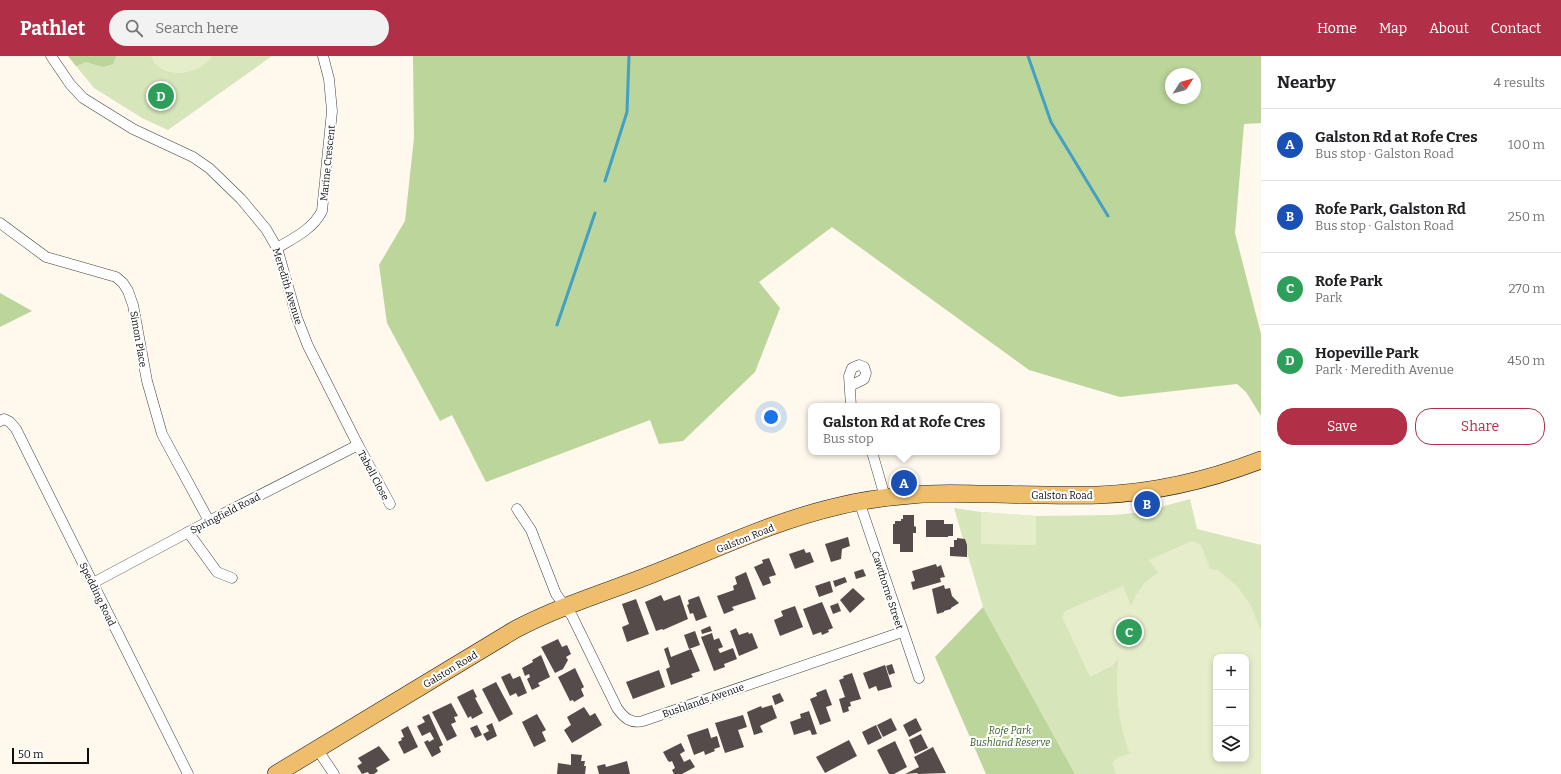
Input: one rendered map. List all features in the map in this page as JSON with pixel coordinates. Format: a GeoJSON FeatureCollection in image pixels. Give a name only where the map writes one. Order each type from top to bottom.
{"type":"FeatureCollection","features":[{"type":"Feature","properties":{"kind":"main road","name":"Galston Road"},"geometry":{"type":"LineString","coordinates":[[276,774],[516,629],[565,606],[650,575],[788,520],[859,501],[914,494],[955,493],[1084,495],[1158,490],[1242,468],[1261,460]]}},
{"type":"Feature","properties":{"kind":"street","name":"Meredith Avenue"},"geometry":{"type":"LineString","coordinates":[[51,56],[70,84],[83,98],[133,129],[193,158],[209,168],[241,199],[266,229],[277,248],[297,318],[308,346],[358,445]]}},
{"type":"Feature","properties":{"kind":"street","name":"Marine Crescent"},"geometry":{"type":"LineString","coordinates":[[277,248],[302,232],[317,220],[322,211],[332,111],[329,79],[323,56]]}},
{"type":"Feature","properties":{"kind":"street","name":"Simon Place"},"geometry":{"type":"LineString","coordinates":[[0,223],[46,257],[116,277],[123,283],[128,291],[133,305],[147,381],[162,434],[209,521]]}},
{"type":"Feature","properties":{"kind":"street"},"geometry":{"type":"LineString","coordinates":[[850,386],[851,403]]}},
{"type":"Feature","properties":{"kind":"street","name":"Spedding Road"},"geometry":{"type":"LineString","coordinates":[[2,420],[10,422],[16,429],[188,774]]}},
{"type":"Feature","properties":{"kind":"street","name":"Springfield Road"},"geometry":{"type":"LineString","coordinates":[[93,583],[209,521],[358,445]]}},
{"type":"Feature","properties":{"kind":"street","name":"Tabell Close"},"geometry":{"type":"LineString","coordinates":[[358,445],[390,504]]}},
{"type":"Feature","properties":{"kind":"street"},"geometry":{"type":"LineString","coordinates":[[873,455],[885,498]]}},
{"type":"Feature","properties":{"kind":"street","name":"Cawthorne Street"},"geometry":{"type":"LineString","coordinates":[[859,501],[902,632],[919,678]]}},
{"type":"Feature","properties":{"kind":"street"},"geometry":{"type":"LineString","coordinates":[[517,509],[531,530],[556,594],[565,606]]}},
{"type":"Feature","properties":{"kind":"street"},"geometry":{"type":"LineString","coordinates":[[188,532],[217,572],[232,578]]}},
{"type":"Feature","properties":{"kind":"street","name":"Bushlands Avenue"},"geometry":{"type":"LineString","coordinates":[[565,606],[572,616],[617,708],[625,718],[634,722],[643,721],[902,632]]}},
{"type":"Feature","properties":{"kind":"street"},"geometry":{"type":"LineString","coordinates":[[317,749],[334,774]]}},
{"type":"Feature","properties":{"kind":"green space"},"geometry":{"type":"Polygon","coordinates":[[[68,56],[272,56],[168,130],[142,118],[94,88],[68,56]]]}},
{"type":"Feature","properties":{"kind":"green space"},"geometry":{"type":"Polygon","coordinates":[[[68,56],[116,56],[113,64],[103,67],[86,62],[76,66],[68,56]]]}},
{"type":"Feature","properties":{"kind":"green space"},"geometry":{"type":"Polygon","coordinates":[[[151,56],[212,56],[207,63],[199,68],[180,73],[162,69],[155,64],[151,56]]]}},
{"type":"Feature","properties":{"kind":"green space"},"geometry":{"type":"Polygon","coordinates":[[[413,56],[1261,56],[1261,123],[1244,124],[1235,233],[1261,334],[1261,416],[1246,392],[1237,384],[1120,397],[1029,370],[832,227],[759,282],[780,308],[755,372],[683,441],[659,444],[650,420],[486,482],[452,415],[440,421],[387,323],[379,265],[405,221],[414,138],[413,56]]]}},
{"type":"Feature","properties":{"kind":"green space"},"geometry":{"type":"Polygon","coordinates":[[[0,293],[32,311],[0,327],[0,293]]]}},
{"type":"Feature","properties":{"kind":"green space"},"geometry":{"type":"Polygon","coordinates":[[[1190,499],[1197,529],[1261,545],[1261,774],[1075,774],[983,607],[954,508],[981,512],[1036,516],[1114,515],[1143,512],[1190,499]]]}},
{"type":"Feature","properties":{"kind":"green space"},"geometry":{"type":"Polygon","coordinates":[[[981,512],[1036,516],[1036,545],[981,544],[981,512]]]}},
{"type":"Feature","properties":{"kind":"green space"},"geometry":{"type":"Polygon","coordinates":[[[1192,541],[1201,545],[1210,569],[1218,570],[1238,587],[1250,604],[1261,631],[1261,774],[1116,774],[1112,763],[1120,757],[1130,754],[1118,707],[1118,659],[1112,666],[1090,677],[1062,617],[1065,611],[1123,586],[1131,606],[1142,587],[1148,580],[1158,573],[1149,560],[1192,541]]]}},
{"type":"Feature","properties":{"kind":"green space","name":"Rofe Park Bushland Reserve"},"geometry":{"type":"Polygon","coordinates":[[[983,607],[1075,774],[986,774],[935,657],[983,607]]]}},
{"type":"Feature","properties":{"kind":"building"},"geometry":{"type":"Polygon","coordinates":[[[903,515],[914,515],[914,526],[916,527],[916,533],[913,533],[913,552],[900,552],[900,544],[893,544],[893,524],[895,524],[895,521],[901,521],[901,519],[903,519],[903,515]]]}},
{"type":"Feature","properties":{"kind":"building"},"geometry":{"type":"Polygon","coordinates":[[[926,520],[944,520],[944,524],[953,524],[953,536],[926,537],[926,520]]]}},
{"type":"Feature","properties":{"kind":"building"},"geometry":{"type":"Polygon","coordinates":[[[848,537],[850,546],[842,549],[841,559],[831,562],[825,544],[848,537]]]}},
{"type":"Feature","properties":{"kind":"building"},"geometry":{"type":"Polygon","coordinates":[[[957,538],[965,539],[967,545],[967,557],[950,556],[950,547],[954,547],[954,540],[957,540],[957,538]]]}},
{"type":"Feature","properties":{"kind":"building"},"geometry":{"type":"Polygon","coordinates":[[[804,549],[806,553],[810,552],[814,562],[795,569],[789,554],[804,549]]]}},
{"type":"Feature","properties":{"kind":"building"},"geometry":{"type":"Polygon","coordinates":[[[769,558],[776,575],[769,577],[771,583],[763,586],[754,567],[763,563],[762,560],[769,558]]]}},
{"type":"Feature","properties":{"kind":"building"},"geometry":{"type":"Polygon","coordinates":[[[936,564],[937,567],[941,565],[945,577],[940,578],[941,582],[913,590],[911,582],[915,581],[912,571],[936,564]]]}},
{"type":"Feature","properties":{"kind":"building"},"geometry":{"type":"Polygon","coordinates":[[[863,569],[866,576],[856,579],[854,572],[863,569]]]}},
{"type":"Feature","properties":{"kind":"building"},"geometry":{"type":"Polygon","coordinates":[[[746,572],[756,599],[732,607],[734,610],[724,614],[717,596],[734,590],[733,586],[737,584],[735,577],[746,572]]]}},
{"type":"Feature","properties":{"kind":"building"},"geometry":{"type":"Polygon","coordinates":[[[845,577],[847,582],[835,587],[833,581],[845,577]]]}},
{"type":"Feature","properties":{"kind":"building"},"geometry":{"type":"Polygon","coordinates":[[[830,581],[833,592],[819,597],[815,586],[830,581]]]}},
{"type":"Feature","properties":{"kind":"building"},"geometry":{"type":"Polygon","coordinates":[[[944,585],[945,589],[950,588],[952,596],[959,603],[951,609],[937,614],[932,589],[944,585]]]}},
{"type":"Feature","properties":{"kind":"building"},"geometry":{"type":"Polygon","coordinates":[[[853,588],[865,599],[850,613],[840,600],[853,588]]]}},
{"type":"Feature","properties":{"kind":"building"},"geometry":{"type":"Polygon","coordinates":[[[661,595],[664,601],[680,595],[688,619],[663,630],[656,631],[645,602],[661,595]]]}},
{"type":"Feature","properties":{"kind":"building"},"geometry":{"type":"Polygon","coordinates":[[[699,596],[707,617],[696,621],[693,613],[690,614],[687,605],[689,604],[688,600],[699,596]]]}},
{"type":"Feature","properties":{"kind":"building"},"geometry":{"type":"Polygon","coordinates":[[[636,599],[649,634],[627,642],[622,627],[629,624],[622,604],[636,599]]]}},
{"type":"Feature","properties":{"kind":"building"},"geometry":{"type":"Polygon","coordinates":[[[822,602],[833,628],[828,630],[829,632],[822,635],[821,632],[813,635],[803,609],[822,602]]]}},
{"type":"Feature","properties":{"kind":"building"},"geometry":{"type":"Polygon","coordinates":[[[838,603],[841,611],[833,614],[830,606],[838,603]]]}},
{"type":"Feature","properties":{"kind":"building"},"geometry":{"type":"Polygon","coordinates":[[[795,606],[803,627],[780,636],[774,620],[783,616],[781,611],[795,606]]]}},
{"type":"Feature","properties":{"kind":"building"},"geometry":{"type":"Polygon","coordinates":[[[710,626],[712,631],[702,634],[701,630],[710,626]]]}},
{"type":"Feature","properties":{"kind":"building"},"geometry":{"type":"Polygon","coordinates":[[[736,628],[739,635],[748,632],[749,634],[752,633],[758,648],[739,656],[730,631],[736,628]]]}},
{"type":"Feature","properties":{"kind":"building"},"geometry":{"type":"Polygon","coordinates":[[[695,631],[700,645],[689,649],[684,635],[695,631]]]}},
{"type":"Feature","properties":{"kind":"building"},"geometry":{"type":"Polygon","coordinates":[[[712,633],[714,640],[719,638],[723,647],[718,649],[720,653],[733,648],[737,659],[724,664],[725,667],[714,671],[701,637],[712,633]]]}},
{"type":"Feature","properties":{"kind":"building"},"geometry":{"type":"Polygon","coordinates":[[[558,639],[562,647],[567,645],[571,654],[566,657],[568,660],[563,669],[555,673],[541,647],[558,639]]]}},
{"type":"Feature","properties":{"kind":"building"},"geometry":{"type":"Polygon","coordinates":[[[668,647],[671,657],[691,649],[700,671],[691,674],[693,677],[671,685],[666,669],[670,667],[664,649],[668,647]]]}},
{"type":"Feature","properties":{"kind":"building"},"geometry":{"type":"Polygon","coordinates":[[[541,655],[550,677],[538,683],[540,686],[532,690],[527,679],[530,677],[529,674],[525,676],[522,668],[533,662],[532,660],[541,655]]]}},
{"type":"Feature","properties":{"kind":"building"},"geometry":{"type":"Polygon","coordinates":[[[892,664],[895,673],[889,675],[886,666],[892,664]]]}},
{"type":"Feature","properties":{"kind":"building"},"geometry":{"type":"Polygon","coordinates":[[[885,665],[892,687],[878,691],[876,686],[869,689],[863,673],[885,665]]]}},
{"type":"Feature","properties":{"kind":"building"},"geometry":{"type":"Polygon","coordinates":[[[575,668],[584,687],[581,689],[584,696],[574,702],[573,700],[570,701],[558,677],[575,668]]]}},
{"type":"Feature","properties":{"kind":"building"},"geometry":{"type":"Polygon","coordinates":[[[659,670],[665,687],[633,699],[626,682],[659,670]]]}},
{"type":"Feature","properties":{"kind":"building"},"geometry":{"type":"Polygon","coordinates":[[[510,673],[513,679],[520,676],[527,693],[518,697],[516,693],[510,696],[501,677],[510,673]]]}},
{"type":"Feature","properties":{"kind":"building"},"geometry":{"type":"Polygon","coordinates":[[[852,673],[861,699],[850,702],[851,706],[848,707],[849,711],[843,713],[839,699],[845,697],[839,680],[844,678],[843,676],[852,673]]]}},
{"type":"Feature","properties":{"kind":"building"},"geometry":{"type":"Polygon","coordinates":[[[496,682],[513,714],[499,722],[482,689],[496,682]]]}},
{"type":"Feature","properties":{"kind":"building"},"geometry":{"type":"Polygon","coordinates":[[[473,689],[477,697],[475,698],[483,713],[472,719],[471,716],[468,718],[457,697],[473,689]]]}},
{"type":"Feature","properties":{"kind":"building"},"geometry":{"type":"Polygon","coordinates":[[[826,689],[832,705],[826,707],[831,721],[820,725],[810,699],[817,696],[816,693],[826,689]]]}},
{"type":"Feature","properties":{"kind":"building"},"geometry":{"type":"Polygon","coordinates":[[[780,693],[784,701],[775,705],[772,696],[780,693]]]}},
{"type":"Feature","properties":{"kind":"building"},"geometry":{"type":"Polygon","coordinates":[[[451,703],[458,716],[454,717],[456,722],[451,724],[457,736],[447,741],[432,712],[451,703]]]}},
{"type":"Feature","properties":{"kind":"building"},"geometry":{"type":"Polygon","coordinates":[[[772,705],[777,718],[760,726],[763,732],[754,735],[747,712],[761,706],[762,708],[772,705]]]}},
{"type":"Feature","properties":{"kind":"building"},"geometry":{"type":"Polygon","coordinates":[[[584,707],[590,716],[595,713],[602,725],[572,743],[564,730],[571,725],[567,717],[584,707]]]}},
{"type":"Feature","properties":{"kind":"building"},"geometry":{"type":"Polygon","coordinates":[[[809,711],[817,734],[812,735],[810,730],[794,735],[790,722],[801,718],[800,714],[809,711]]]}},
{"type":"Feature","properties":{"kind":"building"},"geometry":{"type":"Polygon","coordinates":[[[429,714],[443,745],[439,747],[441,752],[432,757],[424,742],[428,740],[429,742],[434,739],[430,732],[422,736],[417,726],[425,722],[422,717],[429,714]]]}},
{"type":"Feature","properties":{"kind":"building"},"geometry":{"type":"Polygon","coordinates":[[[537,714],[546,730],[542,732],[546,741],[534,747],[522,722],[537,714]]]}},
{"type":"Feature","properties":{"kind":"building"},"geometry":{"type":"Polygon","coordinates":[[[743,715],[747,727],[738,730],[744,747],[725,753],[715,723],[743,715]]]}},
{"type":"Feature","properties":{"kind":"building"},"geometry":{"type":"Polygon","coordinates":[[[891,718],[897,730],[883,737],[877,725],[891,718]]]}},
{"type":"Feature","properties":{"kind":"building"},"geometry":{"type":"Polygon","coordinates":[[[916,718],[922,730],[909,737],[903,725],[916,718]]]}},
{"type":"Feature","properties":{"kind":"building"},"geometry":{"type":"Polygon","coordinates":[[[492,723],[497,736],[487,741],[483,734],[489,731],[486,726],[492,723]]]}},
{"type":"Feature","properties":{"kind":"building"},"geometry":{"type":"Polygon","coordinates":[[[477,725],[482,735],[475,738],[470,728],[477,725]]]}},
{"type":"Feature","properties":{"kind":"building"},"geometry":{"type":"Polygon","coordinates":[[[876,725],[882,738],[868,745],[862,732],[876,725]]]}},
{"type":"Feature","properties":{"kind":"building"},"geometry":{"type":"Polygon","coordinates":[[[408,726],[418,747],[404,754],[398,742],[404,737],[401,730],[408,726]]]}},
{"type":"Feature","properties":{"kind":"building"},"geometry":{"type":"Polygon","coordinates":[[[708,728],[711,738],[717,736],[720,747],[705,755],[704,751],[694,755],[687,735],[708,728]]]}},
{"type":"Feature","properties":{"kind":"building"},"geometry":{"type":"Polygon","coordinates":[[[921,734],[928,748],[915,754],[909,740],[921,734]]]}},
{"type":"Feature","properties":{"kind":"building"},"geometry":{"type":"Polygon","coordinates":[[[849,740],[857,756],[825,773],[816,757],[849,740]]]}},
{"type":"Feature","properties":{"kind":"building"},"geometry":{"type":"Polygon","coordinates":[[[895,741],[907,767],[894,774],[889,774],[877,750],[895,741]]]}},
{"type":"Feature","properties":{"kind":"building"},"geometry":{"type":"Polygon","coordinates":[[[681,743],[685,751],[680,754],[684,762],[690,759],[695,767],[682,774],[674,774],[672,770],[675,768],[672,761],[668,761],[663,752],[681,743]]]}},
{"type":"Feature","properties":{"kind":"building"},"geometry":{"type":"Polygon","coordinates":[[[379,746],[390,760],[376,768],[378,771],[374,774],[369,774],[368,772],[362,774],[357,766],[362,763],[358,758],[379,746]]]}},
{"type":"Feature","properties":{"kind":"building"},"geometry":{"type":"Polygon","coordinates":[[[933,747],[946,773],[905,774],[919,767],[914,757],[933,747]]]}},
{"type":"Feature","properties":{"kind":"building"},"geometry":{"type":"Polygon","coordinates":[[[571,754],[582,755],[581,761],[585,761],[584,766],[586,766],[585,774],[557,774],[558,763],[571,765],[571,754]]]}},
{"type":"Feature","properties":{"kind":"building"},"geometry":{"type":"Polygon","coordinates":[[[627,761],[630,774],[599,774],[597,766],[605,764],[606,767],[627,761]]]}},
{"type":"Feature","properties":{"kind":"waterway"},"geometry":{"type":"LineString","coordinates":[[605,181],[627,112],[629,56]]}},
{"type":"Feature","properties":{"kind":"waterway"},"geometry":{"type":"LineString","coordinates":[[1028,56],[1051,122],[1108,216]]}},
{"type":"Feature","properties":{"kind":"waterway"},"geometry":{"type":"LineString","coordinates":[[557,325],[595,213]]}},
{"type":"Feature","properties":{"kind":"place","name":"Hopeville Park"},"geometry":{"type":"Point","coordinates":[161,96]}},
{"type":"Feature","properties":{"kind":"place","name":"Galston Rd at Rofe Cres"},"geometry":{"type":"Point","coordinates":[904,483]}},
{"type":"Feature","properties":{"kind":"place","name":"Rofe Park, Galston Rd"},"geometry":{"type":"Point","coordinates":[1147,504]}},
{"type":"Feature","properties":{"kind":"place","name":"Rofe Park"},"geometry":{"type":"Point","coordinates":[1129,632]}}]}
